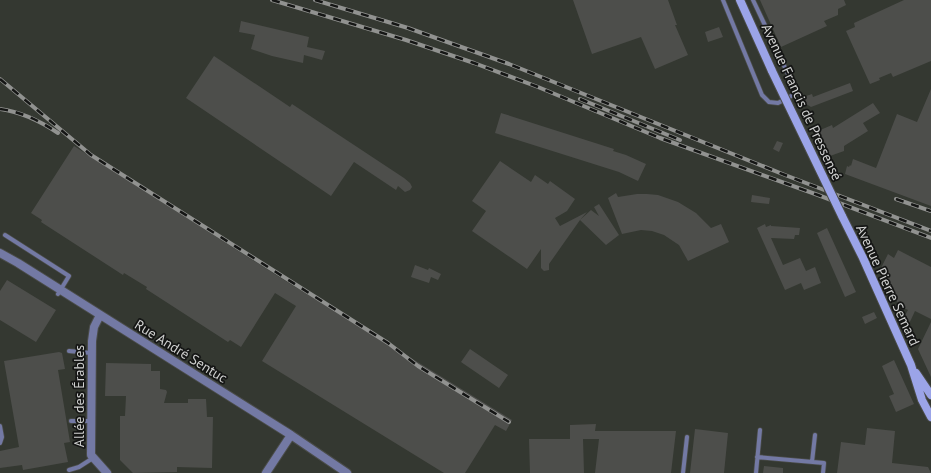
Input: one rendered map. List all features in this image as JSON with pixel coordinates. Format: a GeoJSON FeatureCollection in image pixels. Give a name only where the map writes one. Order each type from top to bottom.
{"type":"FeatureCollection","features":[{"type":"Feature","properties":{"kind":"street","name":"Avenue Francis de Pressensé"},"geometry":{"type":"LineString","coordinates":[[740,0],[842,216]]}},
{"type":"Feature","properties":{"kind":"street","name":"Avenue Pierre Semard"},"geometry":{"type":"LineString","coordinates":[[842,216],[863,258],[911,365],[922,400],[931,417]]}},
{"type":"Feature","properties":{"kind":"street","name":"Rue André Sentuc"},"geometry":{"type":"LineString","coordinates":[[0,254],[18,263],[59,292],[100,315],[291,435],[347,473]]}},
{"type":"Feature","properties":{"kind":"street","name":"Allée des Érables"},"geometry":{"type":"LineString","coordinates":[[100,315],[94,327],[91,352],[91,455],[107,473]]}},
{"type":"Feature","properties":{"kind":"street","name":"Avenue Pierre Semard"},"geometry":{"type":"LineString","coordinates":[[911,365],[931,395]]}},
{"type":"Feature","properties":{"kind":"street"},"geometry":{"type":"LineString","coordinates":[[266,473],[291,435]]}},
{"type":"Feature","properties":{"kind":"lane"},"geometry":{"type":"LineString","coordinates":[[724,0],[762,95],[769,102],[778,104],[797,94],[754,0]]}},
{"type":"Feature","properties":{"kind":"lane"},"geometry":{"type":"LineString","coordinates":[[5,235],[69,276],[59,292]]}},
{"type":"Feature","properties":{"kind":"lane"},"geometry":{"type":"LineString","coordinates":[[69,352],[91,352]]}},
{"type":"Feature","properties":{"kind":"lane"},"geometry":{"type":"LineString","coordinates":[[71,421],[91,421]]}},
{"type":"Feature","properties":{"kind":"lane"},"geometry":{"type":"LineString","coordinates":[[0,426],[2,437],[0,443]]}},
{"type":"Feature","properties":{"kind":"lane"},"geometry":{"type":"LineString","coordinates":[[756,473],[760,430]]}},
{"type":"Feature","properties":{"kind":"lane"},"geometry":{"type":"LineString","coordinates":[[812,462],[814,435]]}},
{"type":"Feature","properties":{"kind":"lane"},"geometry":{"type":"LineString","coordinates":[[683,473],[687,437]]}},
{"type":"Feature","properties":{"kind":"lane"},"geometry":{"type":"LineString","coordinates":[[757,457],[824,463],[823,473]]}},
{"type":"Feature","properties":{"kind":"lane"},"geometry":{"type":"LineString","coordinates":[[69,470],[79,467],[94,458]]}},
{"type":"Feature","properties":{"kind":"shaded area"},"geometry":{"type":"Polygon","coordinates":[[[0,0],[931,0],[931,473],[0,473],[0,0]]]}},
{"type":"Feature","properties":{"kind":"building"},"geometry":{"type":"Polygon","coordinates":[[[573,0],[668,0],[677,25],[675,25],[688,55],[655,69],[641,37],[592,54],[573,0]]]}},
{"type":"Feature","properties":{"kind":"building"},"geometry":{"type":"Polygon","coordinates":[[[760,0],[844,0],[846,5],[838,9],[838,15],[824,21],[827,26],[781,47],[760,0]]]}},
{"type":"Feature","properties":{"kind":"building"},"geometry":{"type":"Polygon","coordinates":[[[904,0],[931,0],[931,61],[893,77],[891,73],[870,84],[846,31],[855,27],[854,23],[904,0]]]}},
{"type":"Feature","properties":{"kind":"building"},"geometry":{"type":"Polygon","coordinates":[[[241,21],[309,37],[307,47],[325,51],[322,60],[304,55],[303,63],[272,56],[251,49],[255,35],[239,32],[241,21]]]}},
{"type":"Feature","properties":{"kind":"building"},"geometry":{"type":"Polygon","coordinates":[[[719,27],[723,37],[708,42],[705,32],[719,27]]]}},
{"type":"Feature","properties":{"kind":"building"},"geometry":{"type":"Polygon","coordinates":[[[214,56],[290,107],[292,104],[404,178],[412,187],[410,190],[405,192],[398,186],[396,190],[354,162],[331,196],[186,98],[214,56]]]}},
{"type":"Feature","properties":{"kind":"building"},"geometry":{"type":"Polygon","coordinates":[[[850,83],[853,91],[811,107],[806,104],[803,97],[812,94],[813,97],[850,83]]]}},
{"type":"Feature","properties":{"kind":"building"},"geometry":{"type":"Polygon","coordinates":[[[931,89],[931,206],[845,174],[847,166],[851,166],[853,159],[876,168],[897,114],[917,122],[931,89]]]}},
{"type":"Feature","properties":{"kind":"building"},"geometry":{"type":"Polygon","coordinates":[[[873,103],[880,113],[863,123],[868,131],[844,146],[844,151],[830,156],[818,131],[832,125],[833,128],[873,103]]]}},
{"type":"Feature","properties":{"kind":"building"},"geometry":{"type":"Polygon","coordinates":[[[501,113],[614,149],[613,151],[646,164],[638,181],[619,172],[495,133],[501,113]]]}},
{"type":"Feature","properties":{"kind":"building"},"geometry":{"type":"Polygon","coordinates":[[[777,141],[783,143],[779,152],[773,149],[777,141]]]}},
{"type":"Feature","properties":{"kind":"building"},"geometry":{"type":"Polygon","coordinates":[[[74,146],[284,280],[512,420],[506,431],[495,425],[465,473],[444,473],[262,361],[296,306],[275,293],[241,347],[230,340],[228,342],[146,289],[147,287],[124,273],[123,275],[41,222],[42,220],[31,213],[74,146]]]}},
{"type":"Feature","properties":{"kind":"building"},"geometry":{"type":"Polygon","coordinates":[[[500,161],[531,182],[535,175],[548,184],[550,181],[575,199],[567,211],[555,218],[560,226],[587,212],[549,264],[549,270],[544,271],[541,268],[541,249],[527,269],[472,231],[486,211],[472,201],[500,161]]]}},
{"type":"Feature","properties":{"kind":"building"},"geometry":{"type":"Polygon","coordinates":[[[616,193],[618,197],[637,194],[658,195],[678,202],[696,213],[711,228],[721,224],[729,242],[688,261],[679,245],[664,235],[652,231],[641,230],[622,234],[608,198],[616,193]]]}},
{"type":"Feature","properties":{"kind":"building"},"geometry":{"type":"Polygon","coordinates":[[[752,195],[770,198],[769,204],[751,202],[752,195]]]}},
{"type":"Feature","properties":{"kind":"building"},"geometry":{"type":"Polygon","coordinates":[[[599,204],[619,235],[606,245],[580,220],[591,210],[599,216],[594,207],[599,204]]]}},
{"type":"Feature","properties":{"kind":"building"},"geometry":{"type":"Polygon","coordinates":[[[765,224],[766,227],[771,225],[800,228],[799,235],[795,235],[794,239],[771,238],[783,265],[800,258],[806,271],[815,267],[821,283],[804,290],[801,283],[785,290],[757,228],[765,224]]]}},
{"type":"Feature","properties":{"kind":"building"},"geometry":{"type":"Polygon","coordinates":[[[827,228],[856,292],[845,297],[817,233],[827,228]]]}},
{"type":"Feature","properties":{"kind":"building"},"geometry":{"type":"Polygon","coordinates":[[[898,250],[931,267],[931,319],[915,311],[908,326],[904,317],[908,310],[899,306],[881,268],[888,254],[894,258],[898,250]]]}},
{"type":"Feature","properties":{"kind":"building"},"geometry":{"type":"Polygon","coordinates":[[[415,265],[428,270],[429,268],[441,274],[438,280],[431,277],[429,283],[411,277],[415,265]]]}},
{"type":"Feature","properties":{"kind":"building"},"geometry":{"type":"Polygon","coordinates":[[[7,280],[56,310],[36,342],[0,320],[0,291],[7,280]]]}},
{"type":"Feature","properties":{"kind":"building"},"geometry":{"type":"Polygon","coordinates":[[[874,312],[877,318],[865,324],[862,317],[874,312]]]}},
{"type":"Feature","properties":{"kind":"building"},"geometry":{"type":"Polygon","coordinates":[[[931,322],[931,377],[918,349],[931,322]]]}},
{"type":"Feature","properties":{"kind":"building"},"geometry":{"type":"Polygon","coordinates":[[[470,349],[508,375],[499,388],[461,362],[470,349]]]}},
{"type":"Feature","properties":{"kind":"building"},"geometry":{"type":"Polygon","coordinates":[[[59,352],[62,353],[65,369],[58,370],[70,442],[64,443],[68,462],[23,470],[22,465],[0,468],[0,451],[19,447],[4,361],[59,352]]]}},
{"type":"Feature","properties":{"kind":"building"},"geometry":{"type":"Polygon","coordinates":[[[894,360],[914,404],[896,412],[889,396],[894,394],[882,366],[894,360]]]}},
{"type":"Feature","properties":{"kind":"building"},"geometry":{"type":"Polygon","coordinates":[[[106,363],[151,364],[151,371],[160,371],[160,389],[166,390],[167,392],[164,403],[188,403],[188,399],[206,399],[207,417],[213,417],[212,468],[177,467],[177,472],[133,473],[120,460],[120,416],[125,416],[126,396],[105,396],[106,363]]]}},
{"type":"Feature","properties":{"kind":"building"},"geometry":{"type":"Polygon","coordinates":[[[596,424],[595,431],[676,431],[671,473],[595,473],[599,439],[583,439],[584,473],[530,473],[529,439],[570,439],[570,425],[596,424]]]}},
{"type":"Feature","properties":{"kind":"building"},"geometry":{"type":"Polygon","coordinates":[[[867,428],[895,431],[892,463],[928,467],[931,473],[837,473],[841,442],[865,445],[867,428]]]}},
{"type":"Feature","properties":{"kind":"building"},"geometry":{"type":"Polygon","coordinates":[[[695,429],[728,433],[724,473],[690,473],[695,429]]]}},
{"type":"Feature","properties":{"kind":"building"},"geometry":{"type":"Polygon","coordinates":[[[764,466],[783,468],[783,473],[763,473],[764,466]]]}},
{"type":"Feature","properties":{"kind":"railway"},"geometry":{"type":"LineString","coordinates":[[272,0],[406,40],[474,63],[538,87],[660,138],[818,195],[931,238]]}},
{"type":"Feature","properties":{"kind":"railway"},"geometry":{"type":"LineString","coordinates":[[315,0],[408,28],[509,64],[785,175],[931,231]]}},
{"type":"Feature","properties":{"kind":"railway"},"geometry":{"type":"LineString","coordinates":[[0,79],[91,155],[388,343],[418,366],[509,422]]}},
{"type":"Feature","properties":{"kind":"railway"},"geometry":{"type":"LineString","coordinates":[[580,99],[680,140]]}},
{"type":"Feature","properties":{"kind":"railway"},"geometry":{"type":"LineString","coordinates":[[0,109],[16,112],[58,133]]}},
{"type":"Feature","properties":{"kind":"railway"},"geometry":{"type":"LineString","coordinates":[[896,199],[931,211]]}}]}
